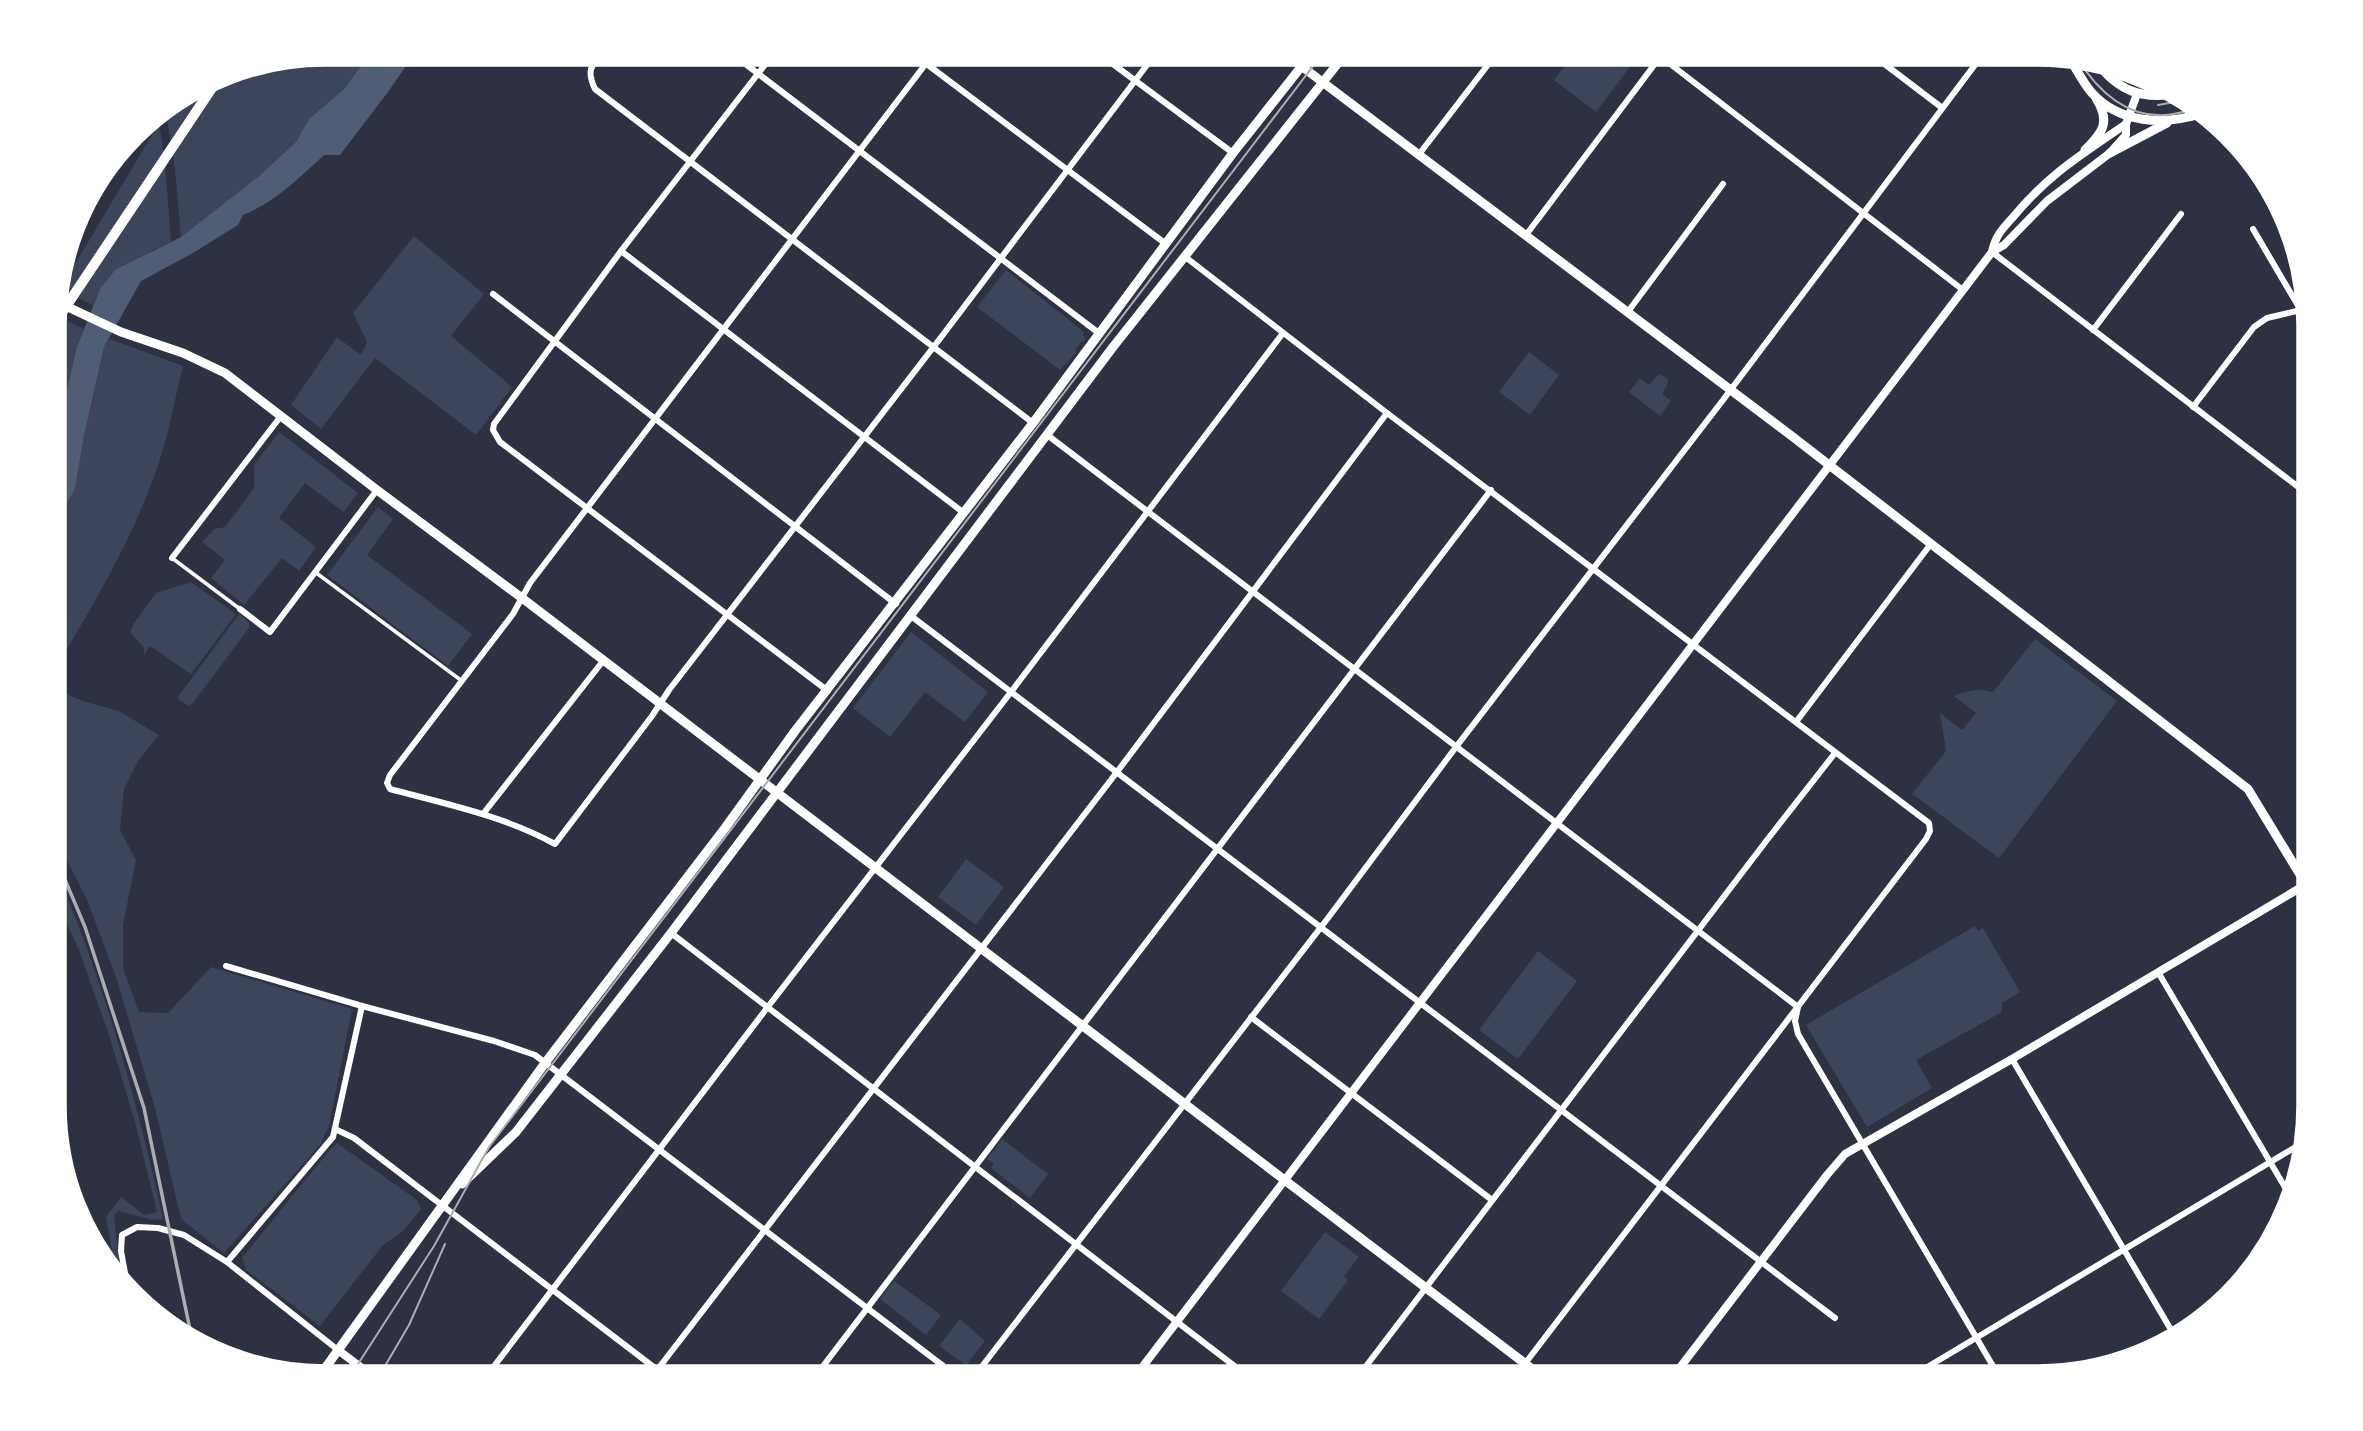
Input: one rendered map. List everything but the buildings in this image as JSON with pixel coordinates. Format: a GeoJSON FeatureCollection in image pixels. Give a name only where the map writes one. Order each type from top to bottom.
{"type":"FeatureCollection","features":[{"type":"Feature","properties":{"kind":"highway"},"geometry":{"type":"LineString","coordinates":[[65,308],[209,93]]}},
{"type":"Feature","properties":{"kind":"main road"},"geometry":{"type":"LineString","coordinates":[[442,1206],[516,1132],[671,933],[1046,434],[1336,65]]}},
{"type":"Feature","properties":{"kind":"main road"},"geometry":{"type":"LineString","coordinates":[[327,1366],[545,1063],[669,903],[758,780],[1033,424],[1233,153],[1302,66],[1420,153],[2248,789],[2298,869]]}},
{"type":"Feature","properties":{"kind":"main road"},"geometry":{"type":"LineString","coordinates":[[2075,68],[2102,110],[2101,134],[2085,150]]}},
{"type":"Feature","properties":{"kind":"main road"},"geometry":{"type":"LineString","coordinates":[[2105,74],[2118,86],[2137,94],[2159,95]]}},
{"type":"Feature","properties":{"kind":"main road"},"geometry":{"type":"LineString","coordinates":[[2093,94],[2128,120],[2169,121],[2192,116]]}},
{"type":"Feature","properties":{"kind":"main road"},"geometry":{"type":"LineString","coordinates":[[2110,153],[2159,129],[2169,121]]}},
{"type":"Feature","properties":{"kind":"main road"},"geometry":{"type":"LineString","coordinates":[[65,306],[121,332],[207,364],[247,388],[377,491],[522,598],[1528,1366]]}},
{"type":"Feature","properties":{"kind":"street"},"geometry":{"type":"LineString","coordinates":[[593,65],[589,78],[594,89],[1033,424]]}},
{"type":"Feature","properties":{"kind":"street"},"geometry":{"type":"LineString","coordinates":[[747,65],[1100,334]]}},
{"type":"Feature","properties":{"kind":"street"},"geometry":{"type":"LineString","coordinates":[[765,65],[553,340],[494,424],[494,430],[500,442],[828,691]]}},
{"type":"Feature","properties":{"kind":"street"},"geometry":{"type":"LineString","coordinates":[[925,65],[530,583],[513,614],[390,775],[390,789],[483,814],[531,831],[555,844],[660,705],[668,690],[728,616],[1146,65]]}},
{"type":"Feature","properties":{"kind":"street"},"geometry":{"type":"LineString","coordinates":[[927,65],[1166,244]]}},
{"type":"Feature","properties":{"kind":"street"},"geometry":{"type":"LineString","coordinates":[[1115,65],[1233,153]]}},
{"type":"Feature","properties":{"kind":"street"},"geometry":{"type":"LineString","coordinates":[[1420,153],[1487,65]]}},
{"type":"Feature","properties":{"kind":"street"},"geometry":{"type":"LineString","coordinates":[[1525,235],[1652,65]]}},
{"type":"Feature","properties":{"kind":"street"},"geometry":{"type":"LineString","coordinates":[[1674,65],[1863,215],[1963,290]]}},
{"type":"Feature","properties":{"kind":"street"},"geometry":{"type":"LineString","coordinates":[[1887,65],[1941,107]]}},
{"type":"Feature","properties":{"kind":"street"},"geometry":{"type":"LineString","coordinates":[[982,1366],[1730,391],[1974,65]]}},
{"type":"Feature","properties":{"kind":"street"},"geometry":{"type":"LineString","coordinates":[[1143,1366],[1992,252],[2004,245],[2046,201],[2110,153],[2126,135],[2137,94]]}},
{"type":"Feature","properties":{"kind":"street"},"geometry":{"type":"LineString","coordinates":[[1992,252],[1994,239],[2037,189],[2128,120]]}},
{"type":"Feature","properties":{"kind":"street"},"geometry":{"type":"LineString","coordinates":[[1627,313],[1723,184]]}},
{"type":"Feature","properties":{"kind":"street"},"geometry":{"type":"LineString","coordinates":[[2037,189],[2046,201]]}},
{"type":"Feature","properties":{"kind":"street"},"geometry":{"type":"LineString","coordinates":[[2093,330],[2182,214]]}},
{"type":"Feature","properties":{"kind":"street"},"geometry":{"type":"LineString","coordinates":[[2253,229],[2298,304]]}},
{"type":"Feature","properties":{"kind":"street"},"geometry":{"type":"LineString","coordinates":[[621,251],[964,513]]}},
{"type":"Feature","properties":{"kind":"street"},"geometry":{"type":"LineString","coordinates":[[1992,252],[2298,487]]}},
{"type":"Feature","properties":{"kind":"street"},"geometry":{"type":"LineString","coordinates":[[1184,256],[1929,823],[1930,831],[1926,839],[1525,1364]]}},
{"type":"Feature","properties":{"kind":"street"},"geometry":{"type":"LineString","coordinates":[[493,295],[895,604]]}},
{"type":"Feature","properties":{"kind":"street"},"geometry":{"type":"LineString","coordinates":[[2193,407],[2254,327],[2267,318],[2298,311]]}},
{"type":"Feature","properties":{"kind":"street"},"geometry":{"type":"LineString","coordinates":[[494,1366],[767,1007],[1012,692],[1283,333]]}},
{"type":"Feature","properties":{"kind":"street"},"geometry":{"type":"LineString","coordinates":[[660,1366],[1117,772],[1387,413]]}},
{"type":"Feature","properties":{"kind":"street"},"geometry":{"type":"LineString","coordinates":[[172,558],[281,416]]}},
{"type":"Feature","properties":{"kind":"street"},"geometry":{"type":"LineString","coordinates":[[1046,434],[1798,1007]]}},
{"type":"Feature","properties":{"kind":"street"},"geometry":{"type":"LineString","coordinates":[[823,1366],[1491,490]]}},
{"type":"Feature","properties":{"kind":"street"},"geometry":{"type":"LineString","coordinates":[[240,609],[270,632],[377,491]]}},
{"type":"Feature","properties":{"kind":"street"},"geometry":{"type":"LineString","coordinates":[[1796,722],[1930,545]]}},
{"type":"Feature","properties":{"kind":"street"},"geometry":{"type":"LineString","coordinates":[[911,616],[1835,1318]]}},
{"type":"Feature","properties":{"kind":"street"},"geometry":{"type":"LineString","coordinates":[[483,814],[603,661]]}},
{"type":"Feature","properties":{"kind":"street"},"geometry":{"type":"LineString","coordinates":[[1366,1366],[1835,753]]}},
{"type":"Feature","properties":{"kind":"street"},"geometry":{"type":"LineString","coordinates":[[1681,1366],[1840,1159],[2158,971],[2298,892]]}},
{"type":"Feature","properties":{"kind":"street"},"geometry":{"type":"LineString","coordinates":[[671,933],[1234,1366]]}},
{"type":"Feature","properties":{"kind":"street"},"geometry":{"type":"LineString","coordinates":[[226,966],[524,1049],[560,1073],[942,1366]]}},
{"type":"Feature","properties":{"kind":"street"},"geometry":{"type":"LineString","coordinates":[[2158,971],[2285,1188]]}},
{"type":"Feature","properties":{"kind":"street"},"geometry":{"type":"LineString","coordinates":[[227,1262],[333,1137],[362,1006]]}},
{"type":"Feature","properties":{"kind":"street"},"geometry":{"type":"LineString","coordinates":[[1798,1007],[1794,1021],[1796,1030],[1993,1366]]}},
{"type":"Feature","properties":{"kind":"street"},"geometry":{"type":"LineString","coordinates":[[1251,1017],[1492,1200]]}},
{"type":"Feature","properties":{"kind":"street"},"geometry":{"type":"LineString","coordinates":[[2012,1059],[2171,1329]]}},
{"type":"Feature","properties":{"kind":"street"},"geometry":{"type":"LineString","coordinates":[[335,1129],[354,1138],[652,1366]]}},
{"type":"Feature","properties":{"kind":"street"},"geometry":{"type":"LineString","coordinates":[[1929,1366],[2295,1147]]}},
{"type":"Feature","properties":{"kind":"street"},"geometry":{"type":"LineString","coordinates":[[125,1273],[120,1240],[122,1235],[137,1227],[171,1231],[191,1239],[227,1262],[359,1366]]}},
{"type":"Feature","properties":{"kind":"lane"},"geometry":{"type":"LineString","coordinates":[[172,558],[240,609]]}},
{"type":"Feature","properties":{"kind":"lane"},"geometry":{"type":"LineString","coordinates":[[315,572],[462,681]]}},
{"type":"Feature","properties":{"kind":"shaded area"},"geometry":{"type":"Polygon","coordinates":[[[308,65],[361,65],[345,88],[309,119],[296,142],[258,177],[181,238],[167,119],[195,100],[225,85],[274,70],[308,65]]]}},
{"type":"Feature","properties":{"kind":"shaded area"},"geometry":{"type":"Polygon","coordinates":[[[361,65],[407,65],[340,155],[324,155],[276,197],[243,215],[238,225],[141,281],[104,347],[75,489],[65,506],[66,394],[77,347],[100,289],[115,270],[181,237],[258,177],[296,142],[309,119],[345,88],[361,65]]]}},
{"type":"Feature","properties":{"kind":"shaded area"},"geometry":{"type":"Polygon","coordinates":[[[1565,65],[1631,65],[1596,112],[1554,80],[1565,65]]]}},
{"type":"Feature","properties":{"kind":"shaded area"},"geometry":{"type":"Polygon","coordinates":[[[159,125],[171,242],[153,250],[100,289],[93,305],[67,292],[71,271],[159,125]]]}},
{"type":"Feature","properties":{"kind":"shaded area"},"geometry":{"type":"Polygon","coordinates":[[[414,236],[484,294],[451,336],[512,387],[476,435],[375,358],[321,429],[291,405],[337,337],[361,355],[367,342],[353,313],[414,236]]]}},
{"type":"Feature","properties":{"kind":"shaded area"},"geometry":{"type":"Polygon","coordinates":[[[1006,270],[1084,332],[1086,340],[1082,341],[1075,350],[1077,352],[1060,370],[977,307],[1006,270]]]}},
{"type":"Feature","properties":{"kind":"shaded area"},"geometry":{"type":"Polygon","coordinates":[[[67,321],[84,329],[65,406],[67,321]]]}},
{"type":"Feature","properties":{"kind":"shaded area"},"geometry":{"type":"Polygon","coordinates":[[[110,339],[183,366],[164,448],[139,514],[127,541],[65,652],[65,506],[75,489],[104,347],[110,339]]]}},
{"type":"Feature","properties":{"kind":"shaded area"},"geometry":{"type":"Polygon","coordinates":[[[1529,352],[1559,375],[1530,415],[1499,392],[1529,352]]]}},
{"type":"Feature","properties":{"kind":"shaded area"},"geometry":{"type":"Polygon","coordinates":[[[1659,374],[1667,378],[1668,383],[1662,394],[1671,401],[1660,416],[1629,392],[1640,378],[1649,385],[1659,374]]]}},
{"type":"Feature","properties":{"kind":"shaded area"},"geometry":{"type":"Polygon","coordinates":[[[279,432],[358,493],[344,512],[305,483],[279,518],[316,547],[299,571],[282,558],[244,605],[211,578],[225,560],[202,542],[214,529],[225,527],[254,488],[254,465],[279,432]]]}},
{"type":"Feature","properties":{"kind":"shaded area"},"geometry":{"type":"Polygon","coordinates":[[[378,507],[393,519],[367,555],[472,634],[448,666],[327,575],[378,507]]]}},
{"type":"Feature","properties":{"kind":"shaded area"},"geometry":{"type":"Polygon","coordinates":[[[191,582],[236,614],[191,674],[150,646],[144,655],[144,648],[130,632],[156,593],[191,582]]]}},
{"type":"Feature","properties":{"kind":"shaded area"},"geometry":{"type":"Polygon","coordinates":[[[239,614],[249,622],[249,628],[189,706],[177,698],[239,614]]]}},
{"type":"Feature","properties":{"kind":"shaded area"},"geometry":{"type":"Polygon","coordinates":[[[911,632],[988,692],[965,722],[925,692],[890,737],[853,708],[911,632]]]}},
{"type":"Feature","properties":{"kind":"shaded area"},"geometry":{"type":"Polygon","coordinates":[[[2035,639],[2117,701],[1999,858],[1912,794],[1946,751],[1940,713],[1962,730],[1976,713],[1954,696],[1973,690],[1993,692],[2035,639]]]}},
{"type":"Feature","properties":{"kind":"shaded area"},"geometry":{"type":"Polygon","coordinates":[[[65,694],[119,711],[159,735],[138,761],[124,789],[120,830],[136,860],[123,925],[123,968],[139,1012],[168,1013],[211,967],[352,1009],[329,1126],[320,1145],[224,1253],[181,1219],[155,1108],[116,977],[87,900],[65,856],[65,694]]]}},
{"type":"Feature","properties":{"kind":"shaded area"},"geometry":{"type":"Polygon","coordinates":[[[966,859],[1004,887],[976,925],[938,897],[966,859]]]}},
{"type":"Feature","properties":{"kind":"shaded area"},"geometry":{"type":"Polygon","coordinates":[[[65,892],[117,1040],[163,1219],[153,1220],[118,1211],[114,1216],[119,1265],[113,1256],[106,1217],[121,1197],[144,1215],[157,1212],[136,1126],[110,1038],[79,950],[65,920],[65,892]]]}},
{"type":"Feature","properties":{"kind":"shaded area"},"geometry":{"type":"Polygon","coordinates":[[[1975,926],[1978,931],[1983,928],[2020,992],[2002,1003],[2002,1012],[1916,1060],[1932,1088],[1867,1127],[1806,1025],[1975,926]]]}},
{"type":"Feature","properties":{"kind":"shaded area"},"geometry":{"type":"Polygon","coordinates":[[[1538,951],[1577,981],[1518,1059],[1479,1030],[1538,951]]]}},
{"type":"Feature","properties":{"kind":"shaded area"},"geometry":{"type":"Polygon","coordinates":[[[1002,1139],[1048,1174],[1030,1198],[991,1168],[994,1164],[987,1159],[1002,1139]]]}},
{"type":"Feature","properties":{"kind":"shaded area"},"geometry":{"type":"Polygon","coordinates":[[[337,1143],[417,1200],[421,1209],[402,1232],[383,1245],[320,1326],[246,1270],[242,1258],[337,1143]]]}},
{"type":"Feature","properties":{"kind":"shaded area"},"geometry":{"type":"Polygon","coordinates":[[[1325,1232],[1359,1257],[1344,1276],[1348,1280],[1319,1319],[1281,1291],[1325,1232]]]}},
{"type":"Feature","properties":{"kind":"shaded area"},"geometry":{"type":"Polygon","coordinates":[[[894,1281],[941,1315],[926,1335],[880,1299],[894,1281]]]}},
{"type":"Feature","properties":{"kind":"shaded area"},"geometry":{"type":"Polygon","coordinates":[[[960,1319],[985,1341],[966,1365],[939,1346],[960,1319]]]}},
{"type":"Feature","properties":{"kind":"tram line"},"geometry":{"type":"LineString","coordinates":[[357,1366],[434,1246],[489,1147],[1314,65]]}},
{"type":"Feature","properties":{"kind":"tram line"},"geometry":{"type":"LineString","coordinates":[[2085,69],[2099,87],[2126,107],[2141,113],[2158,115],[2186,111]]}},
{"type":"Feature","properties":{"kind":"tram line"},"geometry":{"type":"LineString","coordinates":[[2158,105],[2172,102]]}},
{"type":"Feature","properties":{"kind":"tram line"},"geometry":{"type":"LineString","coordinates":[[385,1366],[409,1325],[445,1244]]}},
{"type":"Feature","properties":{"kind":"railway"},"geometry":{"type":"LineString","coordinates":[[65,880],[85,927],[144,1108],[190,1328]]}}]}
